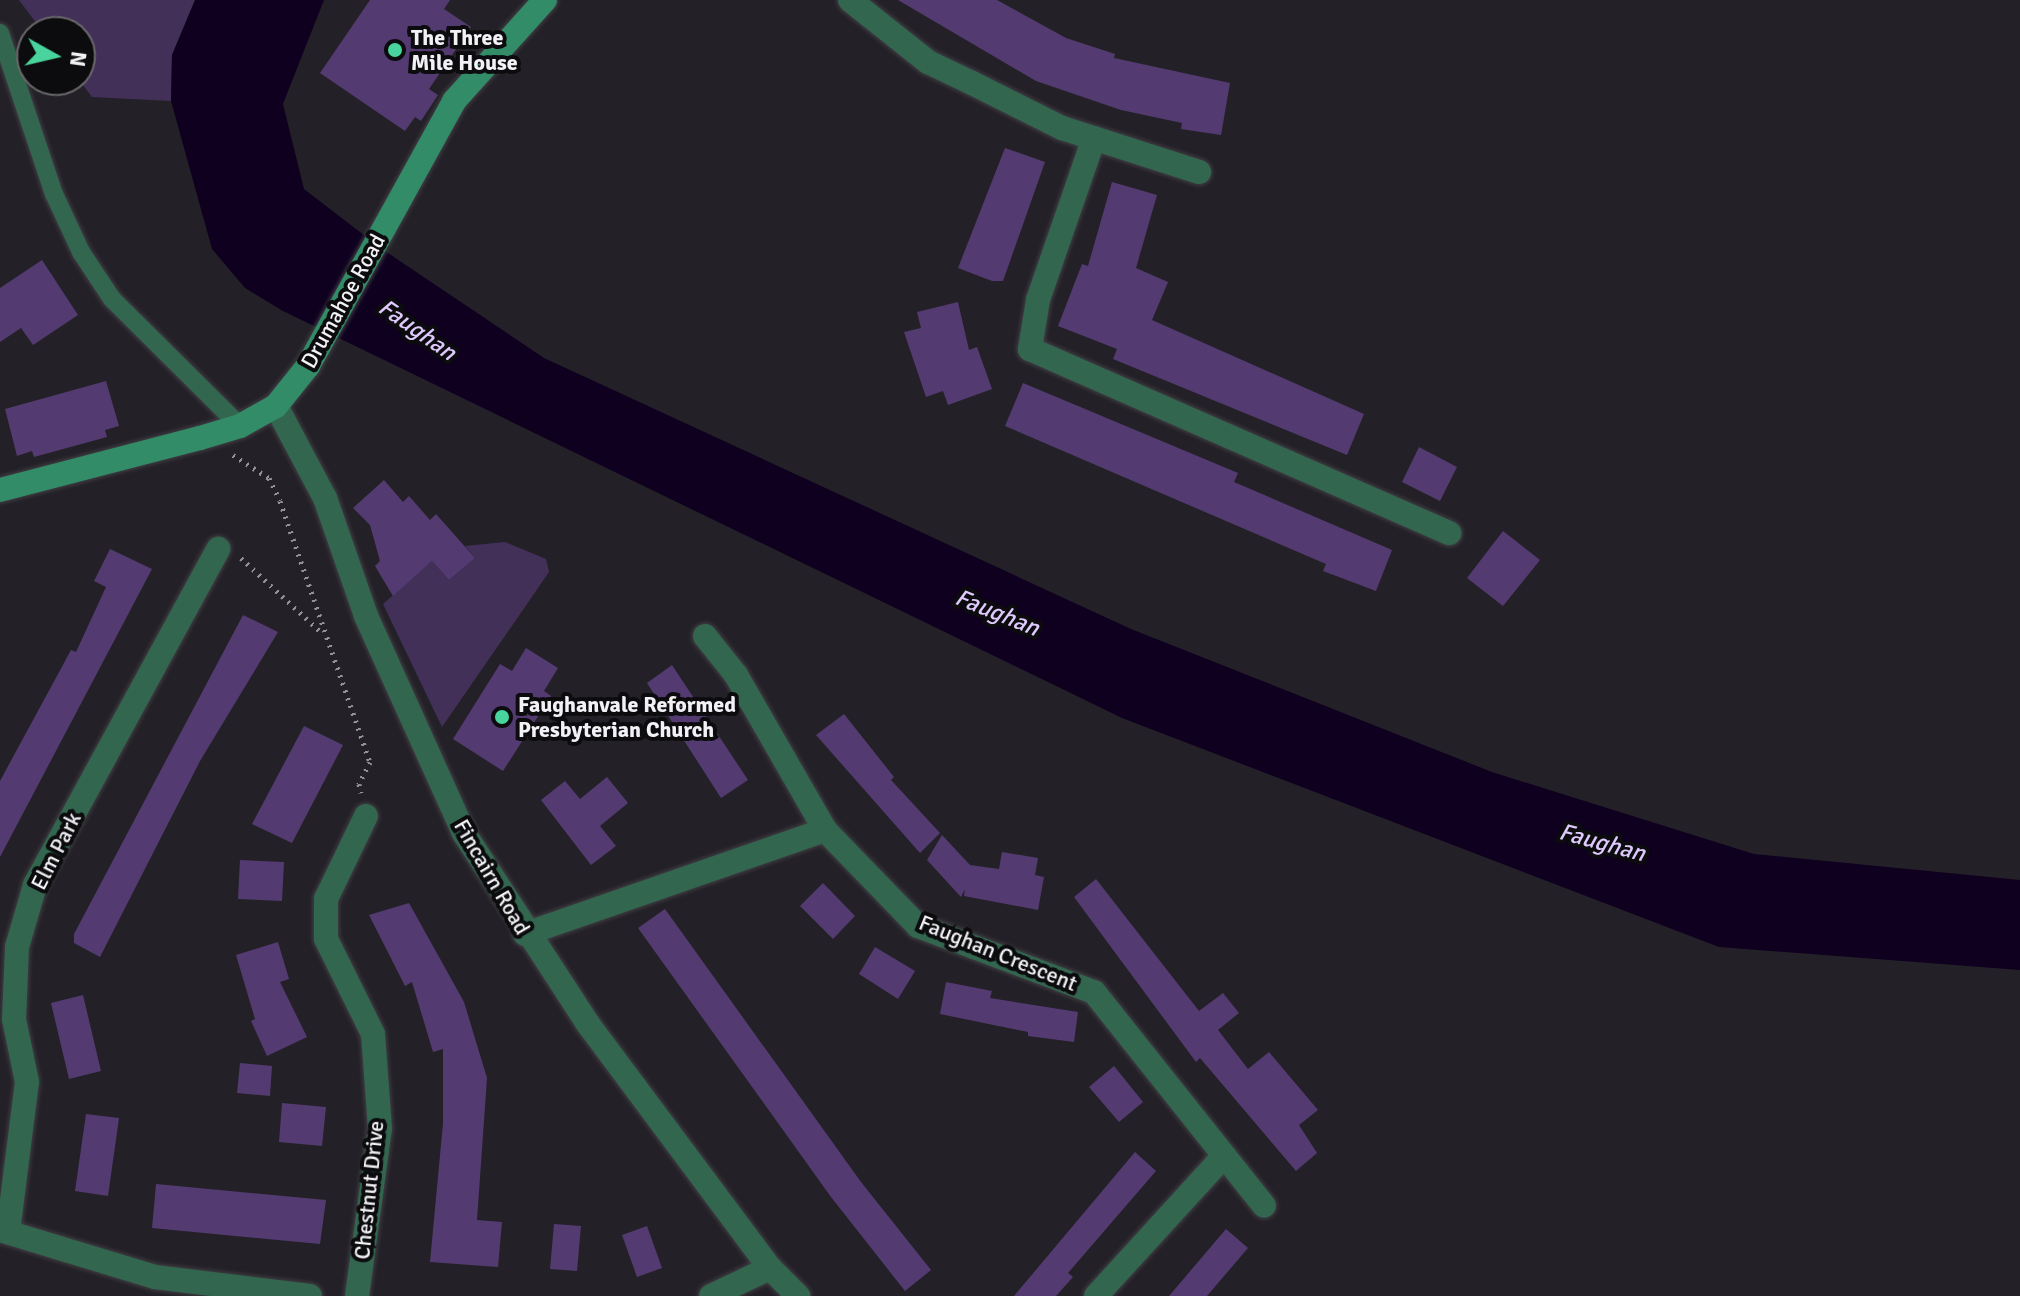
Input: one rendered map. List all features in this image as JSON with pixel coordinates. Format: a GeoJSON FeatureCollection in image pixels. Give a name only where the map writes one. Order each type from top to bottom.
{"type":"FeatureCollection","features":[{"type":"Feature","properties":{"kind":"street","name":"Drumahoe Road"},"geometry":{"type":"LineString","coordinates":[[0,490],[240,426],[276,406],[308,366],[454,101],[545,0]]}},
{"type":"Feature","properties":{"kind":"street"},"geometry":{"type":"LineString","coordinates":[[850,0],[928,62],[1062,128],[1199,172]]}},
{"type":"Feature","properties":{"kind":"street"},"geometry":{"type":"LineString","coordinates":[[1094,138],[1038,300],[1030,349],[1449,533]]}},
{"type":"Feature","properties":{"kind":"street","name":"Fincairn Road"},"geometry":{"type":"LineString","coordinates":[[276,406],[325,498],[366,616],[464,833],[525,934],[770,1268],[798,1296]]}},
{"type":"Feature","properties":{"kind":"street","name":"Elm Park"},"geometry":{"type":"LineString","coordinates":[[4,1231],[27,1082],[14,1019],[17,947],[35,885],[218,549]]}},
{"type":"Feature","properties":{"kind":"street","name":"Faughan Crescent"},"geometry":{"type":"LineString","coordinates":[[705,636],[736,675],[825,830],[918,926],[1094,992],[1264,1206]]}},
{"type":"Feature","properties":{"kind":"street","name":"Chestnut Drive"},"geometry":{"type":"LineString","coordinates":[[357,1296],[380,1129],[373,1034],[326,939],[326,899],[366,816]]}},
{"type":"Feature","properties":{"kind":"street"},"geometry":{"type":"LineString","coordinates":[[525,934],[825,830]]}},
{"type":"Feature","properties":{"kind":"street"},"geometry":{"type":"LineString","coordinates":[[1096,1296],[1224,1156]]}},
{"type":"Feature","properties":{"kind":"street"},"geometry":{"type":"LineString","coordinates":[[4,1231],[187,1289],[310,1296]]}},
{"type":"Feature","properties":{"kind":"street"},"geometry":{"type":"LineString","coordinates":[[711,1296],[770,1268]]}},
{"type":"Feature","properties":{"kind":"lane"},"geometry":{"type":"LineString","coordinates":[[0,33],[54,194],[81,252],[112,299],[240,426]]}},
{"type":"Feature","properties":{"kind":"path"},"geometry":{"type":"LineString","coordinates":[[200,438],[269,478],[370,762],[359,784],[366,816]]}},
{"type":"Feature","properties":{"kind":"path"},"geometry":{"type":"LineString","coordinates":[[218,549],[247,561],[324,635]]}},
{"type":"Feature","properties":{"kind":"shaded area"},"geometry":{"type":"Polygon","coordinates":[[[19,0],[195,0],[172,55],[171,101],[92,97],[96,96],[96,16],[31,16],[19,0]]]}},
{"type":"Feature","properties":{"kind":"shaded area"},"geometry":{"type":"Polygon","coordinates":[[[505,542],[546,559],[549,572],[442,727],[383,604],[432,561],[449,580],[475,558],[465,546],[505,542]]]}},
{"type":"Feature","properties":{"kind":"water","name":"Faughan"},"geometry":{"type":"Polygon","coordinates":[[[195,0],[324,0],[283,104],[304,189],[382,249],[544,358],[1131,629],[1492,772],[1754,854],[2020,880],[2020,970],[1719,947],[1122,718],[283,311],[245,288],[212,249],[171,101],[172,55],[195,0]]]}},
{"type":"Feature","properties":{"kind":"building","name":"The Three Mile House"},"geometry":{"type":"Polygon","coordinates":[[[370,0],[450,0],[444,9],[471,27],[429,89],[438,95],[421,121],[415,117],[405,131],[320,73],[370,0]]]}},
{"type":"Feature","properties":{"kind":"building"},"geometry":{"type":"Polygon","coordinates":[[[898,0],[997,0],[1066,38],[1115,54],[1114,58],[1230,83],[1221,135],[1181,129],[1182,123],[1121,110],[1036,81],[898,0]]]}},
{"type":"Feature","properties":{"kind":"building"},"geometry":{"type":"Polygon","coordinates":[[[1005,148],[1045,162],[1003,281],[992,281],[958,268],[1005,148]]]}},
{"type":"Feature","properties":{"kind":"building"},"geometry":{"type":"Polygon","coordinates":[[[1112,182],[1157,195],[1136,268],[1168,282],[1152,320],[1364,414],[1347,455],[1113,359],[1117,349],[1058,326],[1082,264],[1088,266],[1112,182]]]}},
{"type":"Feature","properties":{"kind":"building"},"geometry":{"type":"Polygon","coordinates":[[[42,260],[78,315],[33,345],[21,328],[0,342],[0,288],[42,260]]]}},
{"type":"Feature","properties":{"kind":"building"},"geometry":{"type":"Polygon","coordinates":[[[958,302],[969,350],[977,347],[992,389],[948,405],[943,391],[926,397],[904,332],[921,328],[917,312],[958,302]]]}},
{"type":"Feature","properties":{"kind":"building"},"geometry":{"type":"Polygon","coordinates":[[[106,381],[119,426],[105,430],[107,437],[34,457],[32,451],[17,456],[5,409],[106,381]]]}},
{"type":"Feature","properties":{"kind":"building"},"geometry":{"type":"Polygon","coordinates":[[[1023,383],[1238,473],[1234,482],[1392,550],[1376,591],[1323,571],[1326,564],[1005,426],[1023,383]]]}},
{"type":"Feature","properties":{"kind":"building"},"geometry":{"type":"Polygon","coordinates":[[[1419,447],[1457,467],[1440,501],[1402,482],[1419,447]]]}},
{"type":"Feature","properties":{"kind":"building"},"geometry":{"type":"Polygon","coordinates":[[[384,480],[403,502],[409,496],[430,520],[436,514],[475,558],[449,580],[432,561],[393,596],[375,566],[380,561],[370,525],[353,508],[384,480]]]}},
{"type":"Feature","properties":{"kind":"building"},"geometry":{"type":"Polygon","coordinates":[[[1503,531],[1540,560],[1503,606],[1467,578],[1503,531]]]}},
{"type":"Feature","properties":{"kind":"building"},"geometry":{"type":"Polygon","coordinates":[[[110,549],[152,569],[0,857],[0,781],[71,650],[76,652],[106,587],[94,581],[110,549]]]}},
{"type":"Feature","properties":{"kind":"building"},"geometry":{"type":"Polygon","coordinates":[[[243,615],[278,632],[200,761],[100,957],[74,943],[74,934],[243,615]]]}},
{"type":"Feature","properties":{"kind":"building","name":"Faughanvale Reformed Presbyterian Church"},"geometry":{"type":"Polygon","coordinates":[[[526,648],[558,668],[544,691],[551,696],[503,771],[453,739],[500,664],[512,671],[526,648]]]}},
{"type":"Feature","properties":{"kind":"building"},"geometry":{"type":"Polygon","coordinates":[[[672,665],[748,780],[721,798],[647,683],[672,665]]]}},
{"type":"Feature","properties":{"kind":"building"},"geometry":{"type":"Polygon","coordinates":[[[844,714],[894,777],[891,780],[940,833],[920,853],[816,735],[844,714]]]}},
{"type":"Feature","properties":{"kind":"building"},"geometry":{"type":"Polygon","coordinates":[[[304,726],[343,745],[292,843],[252,824],[304,726]]]}},
{"type":"Feature","properties":{"kind":"building"},"geometry":{"type":"Polygon","coordinates":[[[607,777],[628,803],[600,826],[616,846],[591,865],[541,800],[565,781],[580,799],[607,777]]]}},
{"type":"Feature","properties":{"kind":"building"},"geometry":{"type":"Polygon","coordinates":[[[942,835],[970,865],[999,869],[1002,852],[1038,858],[1035,875],[1044,877],[1038,910],[964,896],[965,889],[961,897],[927,860],[942,835]]]}},
{"type":"Feature","properties":{"kind":"building"},"geometry":{"type":"Polygon","coordinates":[[[240,860],[284,862],[282,901],[238,899],[240,860]]]}},
{"type":"Feature","properties":{"kind":"building"},"geometry":{"type":"Polygon","coordinates":[[[1096,879],[1199,1011],[1223,993],[1239,1013],[1218,1030],[1248,1069],[1269,1052],[1318,1110],[1299,1125],[1317,1153],[1296,1171],[1200,1058],[1196,1062],[1074,897],[1096,879]]]}},
{"type":"Feature","properties":{"kind":"building"},"geometry":{"type":"Polygon","coordinates":[[[823,883],[855,916],[833,939],[800,906],[823,883]]]}},
{"type":"Feature","properties":{"kind":"building"},"geometry":{"type":"Polygon","coordinates":[[[409,903],[464,1002],[487,1078],[477,1220],[502,1222],[498,1267],[430,1262],[443,1123],[443,1049],[433,1052],[412,982],[405,986],[369,915],[409,903]]]}},
{"type":"Feature","properties":{"kind":"building"},"geometry":{"type":"Polygon","coordinates":[[[665,909],[861,1182],[931,1270],[905,1291],[831,1197],[638,928],[665,909]]]}},
{"type":"Feature","properties":{"kind":"building"},"geometry":{"type":"Polygon","coordinates":[[[278,942],[289,979],[280,982],[307,1037],[267,1056],[251,1021],[255,1019],[236,955],[278,942]]]}},
{"type":"Feature","properties":{"kind":"building"},"geometry":{"type":"Polygon","coordinates":[[[875,947],[915,971],[898,999],[859,974],[875,947]]]}},
{"type":"Feature","properties":{"kind":"building"},"geometry":{"type":"Polygon","coordinates":[[[946,982],[992,991],[990,998],[1078,1012],[1074,1042],[1028,1036],[1028,1032],[940,1014],[946,982]]]}},
{"type":"Feature","properties":{"kind":"building"},"geometry":{"type":"Polygon","coordinates":[[[83,995],[101,1071],[69,1079],[51,1003],[83,995]]]}},
{"type":"Feature","properties":{"kind":"building"},"geometry":{"type":"Polygon","coordinates":[[[240,1063],[272,1066],[270,1096],[237,1093],[240,1063]]]}},
{"type":"Feature","properties":{"kind":"building"},"geometry":{"type":"Polygon","coordinates":[[[1114,1066],[1143,1102],[1119,1122],[1089,1087],[1114,1066]]]}},
{"type":"Feature","properties":{"kind":"building"},"geometry":{"type":"Polygon","coordinates":[[[282,1103],[326,1107],[322,1146],[279,1142],[282,1103]]]}},
{"type":"Feature","properties":{"kind":"building"},"geometry":{"type":"Polygon","coordinates":[[[86,1114],[119,1118],[108,1196],[75,1191],[86,1114]]]}},
{"type":"Feature","properties":{"kind":"building"},"geometry":{"type":"Polygon","coordinates":[[[1135,1152],[1156,1171],[1068,1273],[1073,1277],[1056,1296],[1014,1296],[1135,1152]]]}},
{"type":"Feature","properties":{"kind":"building"},"geometry":{"type":"Polygon","coordinates":[[[156,1184],[326,1200],[320,1244],[152,1228],[156,1184]]]}},
{"type":"Feature","properties":{"kind":"building"},"geometry":{"type":"Polygon","coordinates":[[[554,1224],[581,1226],[577,1271],[550,1269],[554,1224]]]}},
{"type":"Feature","properties":{"kind":"building"},"geometry":{"type":"Polygon","coordinates":[[[647,1226],[662,1268],[637,1277],[622,1235],[647,1226]]]}},
{"type":"Feature","properties":{"kind":"building"},"geometry":{"type":"Polygon","coordinates":[[[1226,1229],[1248,1248],[1207,1296],[1169,1296],[1226,1229]]]}},
{"type":"Feature","properties":{"kind":"place","name":"The Three Mile House"},"geometry":{"type":"Point","coordinates":[395,50]}},
{"type":"Feature","properties":{"kind":"place","name":"Faughanvale Reformed Presbyterian Church"},"geometry":{"type":"Point","coordinates":[502,717]}}]}
